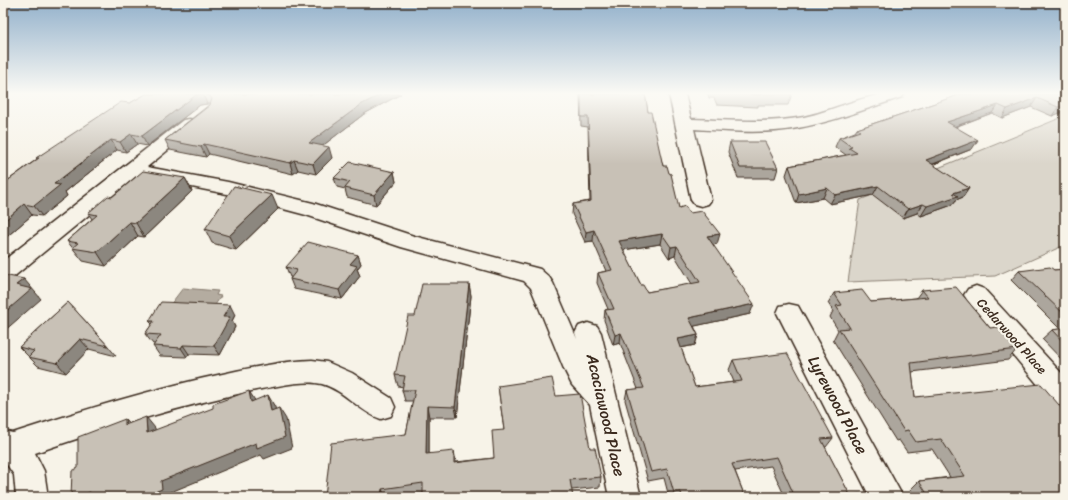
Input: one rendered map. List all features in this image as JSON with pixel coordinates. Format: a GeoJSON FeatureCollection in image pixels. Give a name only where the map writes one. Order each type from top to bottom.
{"type":"FeatureCollection","features":[{"type":"Feature","properties":{"kind":"street"},"geometry":{"type":"LineString","coordinates":[[3,273],[198,117]]}},
{"type":"Feature","properties":{"kind":"street"},"geometry":{"type":"LineString","coordinates":[[682,117],[701,200]]}},
{"type":"Feature","properties":{"kind":"street"},"geometry":{"type":"LineString","coordinates":[[684,124],[758,126],[791,124],[822,117]]}},
{"type":"Feature","properties":{"kind":"street"},"geometry":{"type":"LineString","coordinates":[[132,170],[228,188],[313,210],[409,242],[532,276],[541,283],[573,361],[582,377],[603,400]]}},
{"type":"Feature","properties":{"kind":"street","name":"Cedarwood Place"},"geometry":{"type":"LineString","coordinates":[[976,295],[1065,396]]}},
{"type":"Feature","properties":{"kind":"street","name":"Lyrewood Place"},"geometry":{"type":"LineString","coordinates":[[789,313],[887,497]]}},
{"type":"Feature","properties":{"kind":"street","name":"Acaciawood Place"},"geometry":{"type":"LineString","coordinates":[[588,333],[625,497]]}},
{"type":"Feature","properties":{"kind":"street"},"geometry":{"type":"LineString","coordinates":[[32,497],[29,471],[8,446],[109,414],[201,389],[271,376],[322,372],[361,392],[381,407]]}},
{"type":"Feature","properties":{"kind":"shaded area"},"geometry":{"type":"Polygon","coordinates":[[[1062,117],[1065,117],[1065,245],[995,276],[848,282],[860,200],[1062,117]]]}},
{"type":"Feature","properties":{"kind":"shaded area"},"geometry":{"type":"Polygon","coordinates":[[[183,288],[218,291],[216,295],[221,296],[215,305],[170,305],[183,288]]]}},
{"type":"Feature","properties":{"kind":"building"},"geometry":{"type":"Polygon","coordinates":[[[98,117],[167,117],[142,136],[131,134],[120,142],[111,140],[54,184],[60,185],[34,206],[24,204],[3,222],[3,184],[39,158],[36,158],[98,117]]]}},
{"type":"Feature","properties":{"kind":"building"},"geometry":{"type":"Polygon","coordinates":[[[194,117],[344,117],[309,143],[329,147],[313,164],[294,160],[290,163],[204,144],[201,147],[165,140],[194,117]]]}},
{"type":"Feature","properties":{"kind":"building"},"geometry":{"type":"Polygon","coordinates":[[[588,117],[652,117],[663,166],[667,166],[669,173],[671,174],[679,208],[685,206],[690,213],[702,211],[720,234],[707,236],[754,304],[689,318],[698,335],[678,339],[695,387],[742,381],[733,360],[787,353],[833,438],[821,439],[850,495],[860,494],[861,497],[795,497],[777,457],[732,464],[745,497],[682,497],[681,492],[674,493],[667,469],[651,472],[627,390],[644,388],[621,333],[615,335],[605,310],[614,309],[598,273],[612,270],[594,230],[586,232],[573,204],[591,201],[588,117]],[[662,234],[619,241],[641,285],[643,285],[647,292],[700,282],[677,246],[671,247],[662,234]]]}},
{"type":"Feature","properties":{"kind":"building"},"geometry":{"type":"Polygon","coordinates":[[[892,117],[961,117],[947,122],[978,140],[926,160],[969,188],[953,193],[958,196],[927,206],[923,204],[908,209],[878,186],[835,195],[827,188],[799,194],[789,166],[857,153],[849,148],[852,147],[839,138],[860,131],[857,129],[892,117]]]}},
{"type":"Feature","properties":{"kind":"building"},"geometry":{"type":"Polygon","coordinates":[[[730,142],[765,142],[778,168],[740,168],[730,142]]]}},
{"type":"Feature","properties":{"kind":"building"},"geometry":{"type":"Polygon","coordinates":[[[350,162],[394,172],[374,195],[345,188],[350,182],[334,178],[350,162]]]}},
{"type":"Feature","properties":{"kind":"building"},"geometry":{"type":"Polygon","coordinates":[[[143,171],[185,178],[136,223],[130,222],[97,252],[72,248],[78,243],[67,241],[97,215],[88,213],[108,196],[112,197],[143,171]]]}},
{"type":"Feature","properties":{"kind":"building"},"geometry":{"type":"Polygon","coordinates":[[[234,186],[272,195],[229,236],[205,229],[234,186]]]}},
{"type":"Feature","properties":{"kind":"building"},"geometry":{"type":"Polygon","coordinates":[[[308,242],[358,255],[350,264],[357,266],[339,290],[290,279],[297,270],[286,267],[308,242]]]}},
{"type":"Feature","properties":{"kind":"building"},"geometry":{"type":"Polygon","coordinates":[[[1050,267],[1054,270],[1065,269],[1065,315],[1019,271],[1050,267]]]}},
{"type":"Feature","properties":{"kind":"building"},"geometry":{"type":"Polygon","coordinates":[[[3,275],[24,279],[16,285],[32,289],[3,314],[3,275]]]}},
{"type":"Feature","properties":{"kind":"building"},"geometry":{"type":"Polygon","coordinates":[[[422,284],[469,284],[455,407],[427,406],[426,454],[454,451],[454,463],[494,458],[492,431],[504,430],[498,386],[552,378],[556,396],[580,394],[590,448],[595,448],[601,477],[570,480],[573,497],[423,497],[423,483],[382,489],[381,497],[325,497],[331,443],[406,434],[415,390],[402,390],[405,376],[395,375],[408,316],[415,316],[422,284]]]}},
{"type":"Feature","properties":{"kind":"building"},"geometry":{"type":"Polygon","coordinates":[[[956,287],[990,328],[997,327],[1017,349],[911,363],[915,397],[1041,384],[1065,412],[1065,497],[929,497],[919,481],[965,476],[941,439],[916,442],[908,430],[904,431],[839,329],[850,328],[836,306],[842,305],[834,293],[862,290],[871,302],[928,297],[922,290],[956,287]]]}},
{"type":"Feature","properties":{"kind":"building"},"geometry":{"type":"Polygon","coordinates":[[[68,302],[108,346],[80,339],[57,363],[28,357],[34,351],[19,347],[68,302]]]}},
{"type":"Feature","properties":{"kind":"building"},"geometry":{"type":"Polygon","coordinates":[[[161,302],[230,305],[223,317],[230,317],[214,346],[183,345],[181,348],[153,346],[161,335],[145,334],[154,321],[149,321],[161,302]]]}},
{"type":"Feature","properties":{"kind":"building"},"geometry":{"type":"Polygon","coordinates":[[[1065,328],[1065,344],[1052,330],[1065,328]]]}},
{"type":"Feature","properties":{"kind":"building"},"geometry":{"type":"Polygon","coordinates":[[[249,391],[251,402],[268,395],[271,411],[279,408],[285,437],[257,448],[256,443],[161,481],[162,489],[142,497],[91,497],[90,492],[79,497],[71,497],[72,471],[78,468],[78,437],[125,419],[125,425],[146,417],[147,433],[213,408],[213,404],[249,391]]]}}]}
